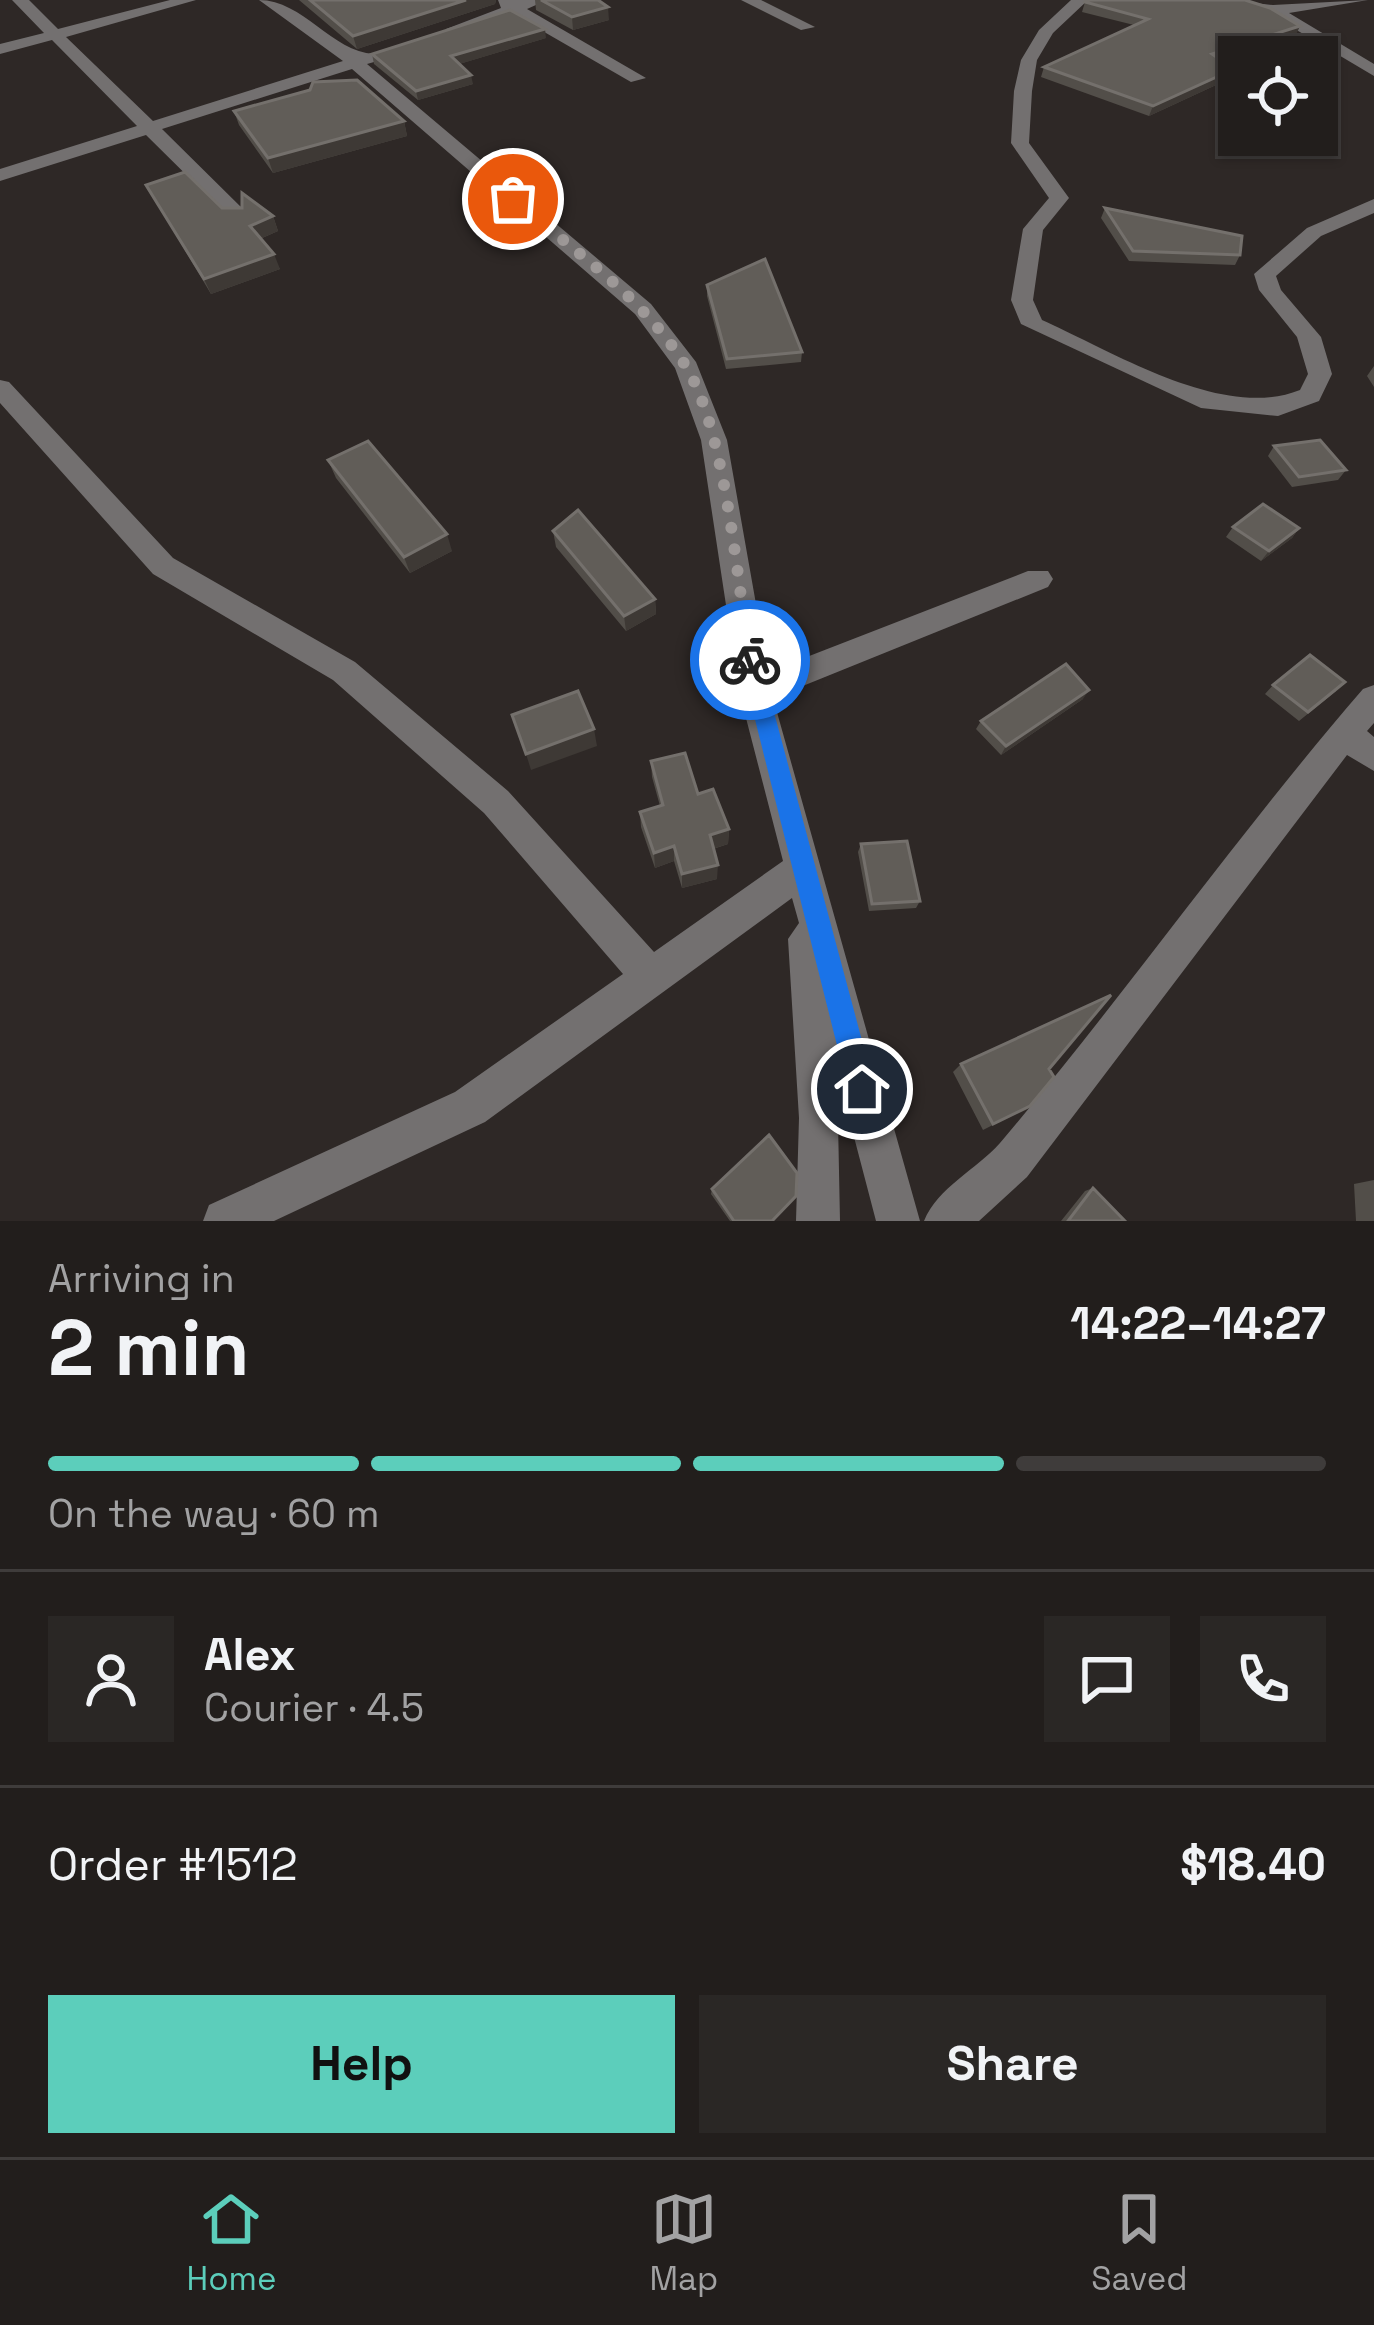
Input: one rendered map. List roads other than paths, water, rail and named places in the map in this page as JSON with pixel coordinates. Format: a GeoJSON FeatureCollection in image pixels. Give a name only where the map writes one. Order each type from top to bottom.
{"type":"FeatureCollection","features":[{"type":"Feature","properties":{"kind":"street"},"geometry":{"type":"LineString","coordinates":[[20,0],[238,215]]}},
{"type":"Feature","properties":{"kind":"street"},"geometry":{"type":"LineString","coordinates":[[0,49],[188,0]]}},
{"type":"Feature","properties":{"kind":"street"},"geometry":{"type":"LineString","coordinates":[[267,0],[352,63],[643,309],[687,367],[714,440],[755,691],[898,1221]]}},
{"type":"Feature","properties":{"kind":"street"},"geometry":{"type":"LineString","coordinates":[[433,36],[506,4],[539,0]]}},
{"type":"Feature","properties":{"kind":"street"},"geometry":{"type":"LineString","coordinates":[[749,0],[807,27]]}},
{"type":"Feature","properties":{"kind":"street"},"geometry":{"type":"LineString","coordinates":[[1079,0],[1047,30],[1029,61],[1023,91],[1020,143],[1059,198],[1034,229],[1022,300],[1033,324],[1202,400],[1278,408],[1310,395],[1320,374],[1310,339],[1290,308],[1268,290],[1265,274],[1314,232],[1374,205]]}},
{"type":"Feature","properties":{"kind":"street"},"geometry":{"type":"LineString","coordinates":[[1236,0],[1273,10],[1374,71]]}},
{"type":"Feature","properties":{"kind":"street"},"geometry":{"type":"LineString","coordinates":[[1273,10],[1360,0]]}},
{"type":"Feature","properties":{"kind":"street"},"geometry":{"type":"LineString","coordinates":[[506,4],[637,79]]}},
{"type":"Feature","properties":{"kind":"street"},"geometry":{"type":"LineString","coordinates":[[0,175],[393,50]]}},
{"type":"Feature","properties":{"kind":"street"},"geometry":{"type":"LineString","coordinates":[[0,388],[163,566],[344,671],[496,802],[651,977]]}},
{"type":"Feature","properties":{"kind":"street"},"geometry":{"type":"LineString","coordinates":[[755,691],[1038,580]]}},
{"type":"Feature","properties":{"kind":"street"},"geometry":{"type":"LineString","coordinates":[[946,1221],[1012,1162],[1279,812],[1359,744],[1374,699]]}},
{"type":"Feature","properties":{"kind":"street"},"geometry":{"type":"LineString","coordinates":[[225,1221],[470,1107],[802,868]]}},
{"type":"Feature","properties":{"kind":"street"},"geometry":{"type":"LineString","coordinates":[[802,868],[820,1118],[818,1221]]}}]}
